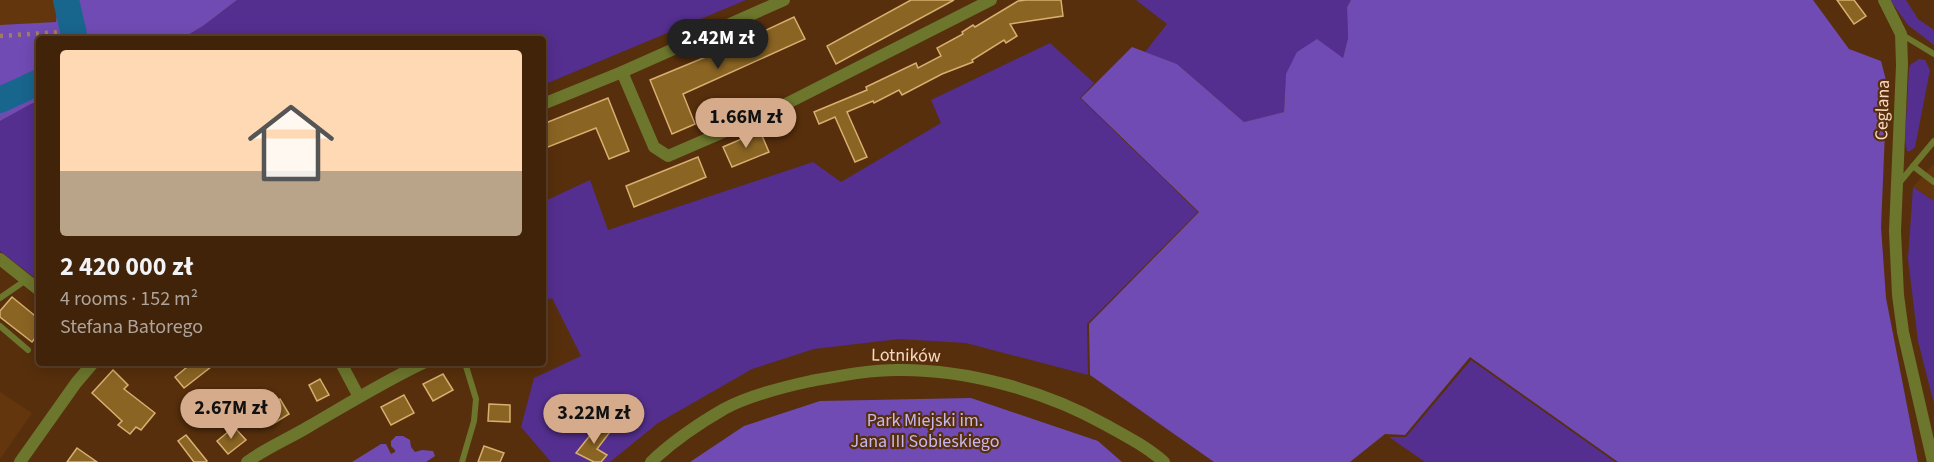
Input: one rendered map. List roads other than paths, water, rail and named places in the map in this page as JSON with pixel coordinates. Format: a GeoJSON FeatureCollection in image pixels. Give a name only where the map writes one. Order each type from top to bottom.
{"type":"FeatureCollection","features":[{"type":"Feature","properties":{"kind":"street"},"geometry":{"type":"LineString","coordinates":[[546,103],[622,72],[784,0]]}},
{"type":"Feature","properties":{"kind":"street"},"geometry":{"type":"LineString","coordinates":[[622,72],[654,147],[668,156],[772,111],[991,0]]}},
{"type":"Feature","properties":{"kind":"street","name":"Ceglana"},"geometry":{"type":"LineString","coordinates":[[1884,0],[1901,34],[1902,65],[1895,231],[1898,295],[1903,332],[1933,462]]}},
{"type":"Feature","properties":{"kind":"street"},"geometry":{"type":"LineString","coordinates":[[0,259],[36,288]]}},
{"type":"Feature","properties":{"kind":"street"},"geometry":{"type":"LineString","coordinates":[[20,462],[75,383],[90,366]]}},
{"type":"Feature","properties":{"kind":"street"},"geometry":{"type":"LineString","coordinates":[[343,366],[359,397]]}},
{"type":"Feature","properties":{"kind":"street"},"geometry":{"type":"LineString","coordinates":[[248,462],[262,458],[359,397],[417,366]]}},
{"type":"Feature","properties":{"kind":"street","name":"Lotników"},"geometry":{"type":"LineString","coordinates":[[651,462],[685,433],[726,408],[794,385],[849,374],[897,370],[974,377],[1048,397],[1079,410],[1133,440],[1164,462]]}},
{"type":"Feature","properties":{"kind":"lane"},"geometry":{"type":"LineString","coordinates":[[1901,34],[1934,54]]}},
{"type":"Feature","properties":{"kind":"lane"},"geometry":{"type":"LineString","coordinates":[[1896,186],[1934,141]]}},
{"type":"Feature","properties":{"kind":"lane"},"geometry":{"type":"LineString","coordinates":[[1913,166],[1934,182]]}},
{"type":"Feature","properties":{"kind":"lane"},"geometry":{"type":"LineString","coordinates":[[0,298],[27,280]]}},
{"type":"Feature","properties":{"kind":"lane"},"geometry":{"type":"LineString","coordinates":[[0,326],[28,350]]}},
{"type":"Feature","properties":{"kind":"lane"},"geometry":{"type":"LineString","coordinates":[[462,462],[474,421],[476,399],[466,366]]}},
{"type":"Feature","properties":{"kind":"waterway"},"geometry":{"type":"LineString","coordinates":[[66,0],[74,36]]}},
{"type":"Feature","properties":{"kind":"waterway"},"geometry":{"type":"LineString","coordinates":[[0,100],[36,83]]}},
{"type":"Feature","properties":{"kind":"railway"},"geometry":{"type":"LineString","coordinates":[[0,36],[60,32]]}},
{"type":"Feature","properties":{"kind":"park label","name":"Park Miejski im. Jana III Sobieskiego"},"geometry":{"type":"Point","coordinates":[925,430]}}]}
